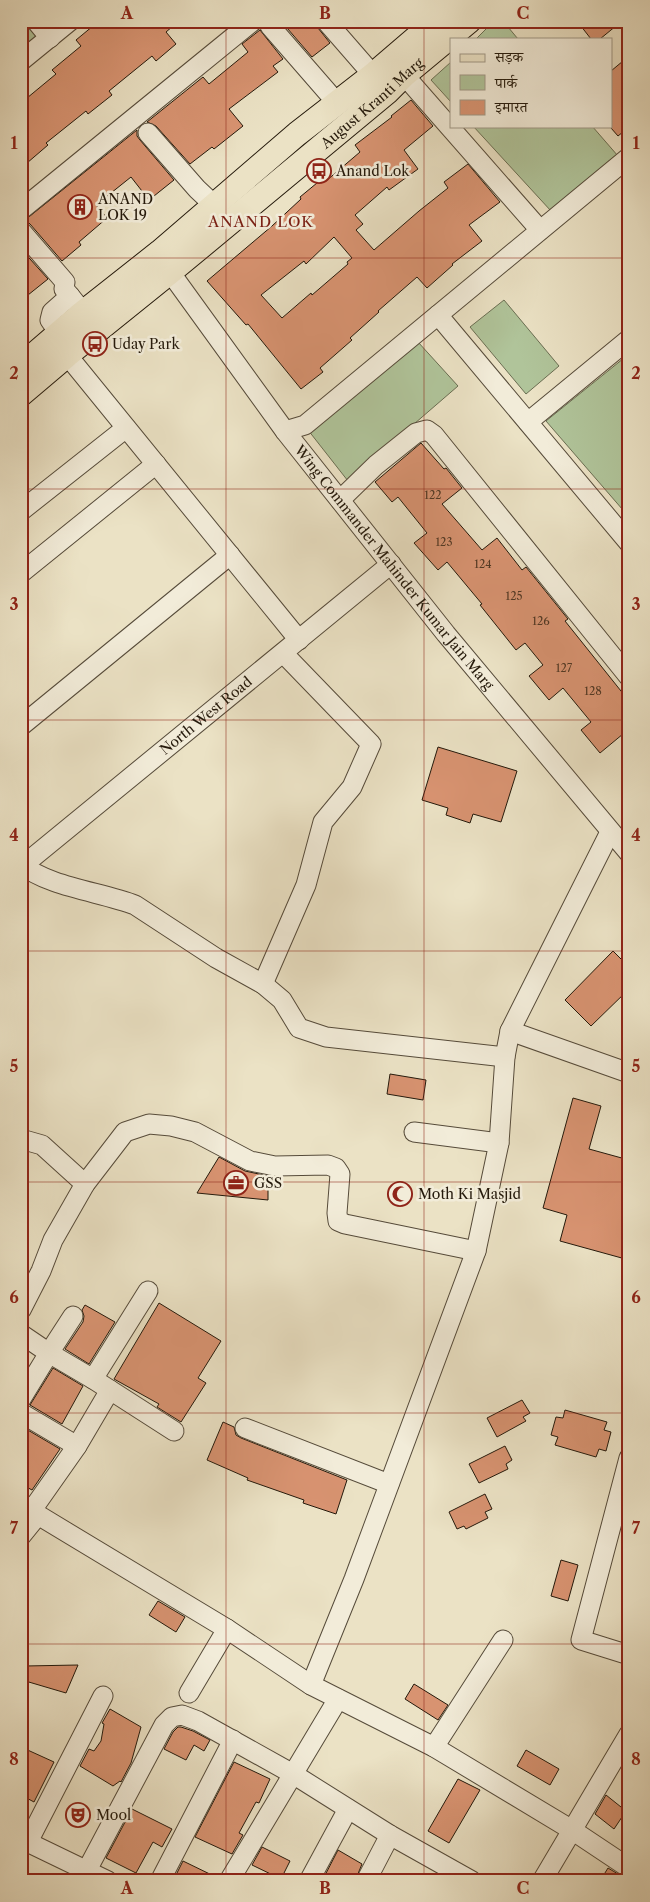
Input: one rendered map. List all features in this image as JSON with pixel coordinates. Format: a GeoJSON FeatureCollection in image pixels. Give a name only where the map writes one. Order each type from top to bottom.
{"type":"FeatureCollection","features":[{"type":"Feature","properties":{"kind":"main road","name":"August Kranti Marg"},"geometry":{"type":"LineString","coordinates":[[21,394],[59,333],[72,299],[162,264],[214,205],[297,134],[373,75],[436,21]]}},
{"type":"Feature","properties":{"kind":"main road","name":"August Kranti Marg"},"geometry":{"type":"LineString","coordinates":[[21,366],[59,333],[162,264],[387,92],[404,75],[469,21]]}},
{"type":"Feature","properties":{"kind":"street"},"geometry":{"type":"LineString","coordinates":[[36,21],[50,38]]}},
{"type":"Feature","properties":{"kind":"street"},"geometry":{"type":"LineString","coordinates":[[21,61],[70,21]]}},
{"type":"Feature","properties":{"kind":"street"},"geometry":{"type":"LineString","coordinates":[[326,21],[373,75]]}},
{"type":"Feature","properties":{"kind":"street"},"geometry":{"type":"LineString","coordinates":[[21,210],[262,24],[337,103]]}},
{"type":"Feature","properties":{"kind":"street"},"geometry":{"type":"LineString","coordinates":[[404,75],[450,127]]}},
{"type":"Feature","properties":{"kind":"street"},"geometry":{"type":"LineString","coordinates":[[451,128],[540,230]]}},
{"type":"Feature","properties":{"kind":"street"},"geometry":{"type":"LineString","coordinates":[[148,133],[197,189],[214,205]]}},
{"type":"Feature","properties":{"kind":"street"},"geometry":{"type":"LineString","coordinates":[[285,431],[305,425],[629,157]]}},
{"type":"Feature","properties":{"kind":"street"},"geometry":{"type":"LineString","coordinates":[[21,231],[65,282],[72,299]]}},
{"type":"Feature","properties":{"kind":"street","name":"Wing Commander Mahinder Kumar Jain Marg"},"geometry":{"type":"LineString","coordinates":[[162,264],[285,431],[446,634],[629,853]]}},
{"type":"Feature","properties":{"kind":"street"},"geometry":{"type":"LineString","coordinates":[[438,315],[629,543]]}},
{"type":"Feature","properties":{"kind":"street"},"geometry":{"type":"LineString","coordinates":[[59,333],[126,428],[299,640]]}},
{"type":"Feature","properties":{"kind":"street"},"geometry":{"type":"LineString","coordinates":[[528,422],[629,339]]}},
{"type":"Feature","properties":{"kind":"street"},"geometry":{"type":"LineString","coordinates":[[21,511],[126,428]]}},
{"type":"Feature","properties":{"kind":"street"},"geometry":{"type":"LineString","coordinates":[[340,500],[376,465],[416,433],[426,430],[434,435],[629,678]]}},
{"type":"Feature","properties":{"kind":"street"},"geometry":{"type":"LineString","coordinates":[[21,573],[156,464]]}},
{"type":"Feature","properties":{"kind":"street"},"geometry":{"type":"LineString","coordinates":[[21,726],[230,555]]}},
{"type":"Feature","properties":{"kind":"street","name":"North West Road"},"geometry":{"type":"LineString","coordinates":[[22,866],[391,564]]}},
{"type":"Feature","properties":{"kind":"street"},"geometry":{"type":"LineString","coordinates":[[263,984],[306,886],[323,822],[352,787],[371,744],[283,653]]}},
{"type":"Feature","properties":{"kind":"street"},"geometry":{"type":"LineString","coordinates":[[311,1684],[354,1579],[476,1251],[499,1143],[505,1057],[510,1031],[610,832]]}},
{"type":"Feature","properties":{"kind":"street"},"geometry":{"type":"LineString","coordinates":[[22,866],[63,884],[120,899],[135,905],[216,958],[263,984],[282,1000],[299,1028],[326,1037],[505,1057]]}},
{"type":"Feature","properties":{"kind":"street"},"geometry":{"type":"LineString","coordinates":[[510,1031],[629,1073]]}},
{"type":"Feature","properties":{"kind":"street"},"geometry":{"type":"LineString","coordinates":[[21,1310],[41,1271],[53,1240],[85,1184],[125,1132],[150,1124],[183,1128],[195,1132],[250,1161],[275,1166],[328,1165],[336,1168],[340,1174],[338,1221],[476,1251]]}},
{"type":"Feature","properties":{"kind":"street"},"geometry":{"type":"LineString","coordinates":[[414,1132],[499,1143]]}},
{"type":"Feature","properties":{"kind":"street"},"geometry":{"type":"LineString","coordinates":[[21,1139],[42,1145],[85,1184]]}},
{"type":"Feature","properties":{"kind":"street"},"geometry":{"type":"LineString","coordinates":[[93,1379],[148,1291]]}},
{"type":"Feature","properties":{"kind":"street"},"geometry":{"type":"LineString","coordinates":[[21,1398],[73,1316]]}},
{"type":"Feature","properties":{"kind":"street"},"geometry":{"type":"LineString","coordinates":[[21,1334],[48,1353],[93,1379],[174,1431]]}},
{"type":"Feature","properties":{"kind":"street"},"geometry":{"type":"LineString","coordinates":[[21,1536],[30,1509],[77,1446],[110,1390]]}},
{"type":"Feature","properties":{"kind":"street"},"geometry":{"type":"LineString","coordinates":[[21,1413],[77,1446]]}},
{"type":"Feature","properties":{"kind":"street"},"geometry":{"type":"LineString","coordinates":[[245,1428],[390,1484]]}},
{"type":"Feature","properties":{"kind":"street"},"geometry":{"type":"LineString","coordinates":[[629,1458],[626,1482],[581,1640],[629,1655]]}},
{"type":"Feature","properties":{"kind":"street"},"geometry":{"type":"LineString","coordinates":[[30,1509],[227,1630],[311,1684],[335,1703],[434,1747],[572,1830],[629,1868]]}},
{"type":"Feature","properties":{"kind":"street"},"geometry":{"type":"LineString","coordinates":[[189,1693],[227,1630]]}},
{"type":"Feature","properties":{"kind":"street"},"geometry":{"type":"LineString","coordinates":[[434,1747],[503,1640]]}},
{"type":"Feature","properties":{"kind":"street"},"geometry":{"type":"LineString","coordinates":[[103,1696],[25,1840],[108,1881]]}},
{"type":"Feature","properties":{"kind":"street"},"geometry":{"type":"LineString","coordinates":[[229,1881],[335,1703]]}},
{"type":"Feature","properties":{"kind":"street"},"geometry":{"type":"LineString","coordinates":[[87,1870],[164,1725],[172,1717],[182,1715],[198,1721],[293,1774],[460,1878]]}},
{"type":"Feature","properties":{"kind":"street"},"geometry":{"type":"LineString","coordinates":[[542,1881],[629,1734]]}},
{"type":"Feature","properties":{"kind":"street"},"geometry":{"type":"LineString","coordinates":[[160,1881],[232,1740]]}},
{"type":"Feature","properties":{"kind":"street"},"geometry":{"type":"LineString","coordinates":[[309,1881],[348,1809]]}},
{"type":"Feature","properties":{"kind":"street"},"geometry":{"type":"LineString","coordinates":[[366,1881],[390,1835]]}},
{"type":"Feature","properties":{"kind":"green space"},"geometry":{"type":"Polygon","coordinates":[[[21,21],[28,21],[41,40],[21,58],[21,21]]]}},
{"type":"Feature","properties":{"kind":"green space"},"geometry":{"type":"Polygon","coordinates":[[[494,21],[503,21],[517,38],[477,38],[494,21]]]}},
{"type":"Feature","properties":{"kind":"green space"},"geometry":{"type":"Polygon","coordinates":[[[450,63],[450,101],[431,80],[450,63]]]}},
{"type":"Feature","properties":{"kind":"green space"},"geometry":{"type":"Polygon","coordinates":[[[475,128],[594,128],[618,156],[551,211],[475,128]]]}},
{"type":"Feature","properties":{"kind":"green space"},"geometry":{"type":"Polygon","coordinates":[[[504,300],[559,366],[526,394],[470,327],[504,300]]]}},
{"type":"Feature","properties":{"kind":"green space"},"geometry":{"type":"Polygon","coordinates":[[[418,342],[458,386],[348,481],[308,430],[418,342]]]}},
{"type":"Feature","properties":{"kind":"green space"},"geometry":{"type":"Polygon","coordinates":[[[629,354],[629,517],[546,421],[629,354]]]}},
{"type":"Feature","properties":{"kind":"building"},"geometry":{"type":"Polygon","coordinates":[[[99,21],[179,21],[166,32],[176,44],[156,61],[152,56],[109,91],[112,95],[88,114],[86,111],[46,143],[48,145],[27,163],[21,157],[21,103],[56,74],[52,70],[81,46],[76,40],[99,21]]]}},
{"type":"Feature","properties":{"kind":"building"},"geometry":{"type":"Polygon","coordinates":[[[281,21],[315,21],[330,43],[312,57],[281,21]]]}},
{"type":"Feature","properties":{"kind":"building"},"geometry":{"type":"Polygon","coordinates":[[[577,21],[622,21],[601,38],[590,38],[577,21]]]}},
{"type":"Feature","properties":{"kind":"building"},"geometry":{"type":"Polygon","coordinates":[[[260,30],[283,59],[273,66],[278,72],[229,109],[243,126],[214,149],[212,147],[190,164],[156,126],[147,122],[203,77],[209,84],[248,52],[242,44],[260,30]]]}},
{"type":"Feature","properties":{"kind":"building"},"geometry":{"type":"Polygon","coordinates":[[[629,56],[629,127],[618,136],[611,128],[612,70],[629,56]]]}},
{"type":"Feature","properties":{"kind":"building"},"geometry":{"type":"Polygon","coordinates":[[[411,100],[433,126],[404,150],[418,169],[389,190],[387,187],[355,215],[363,224],[356,230],[374,250],[448,188],[444,182],[468,164],[500,202],[469,225],[482,241],[452,264],[427,288],[417,277],[378,311],[350,338],[352,340],[320,368],[323,372],[301,389],[248,324],[246,325],[207,281],[272,226],[301,199],[300,197],[323,178],[326,181],[360,152],[355,145],[411,100]],[[334,237],[306,264],[304,261],[261,295],[282,318],[311,293],[312,295],[348,264],[347,262],[352,258],[334,237]]]}},
{"type":"Feature","properties":{"kind":"building"},"geometry":{"type":"Polygon","coordinates":[[[137,130],[137,136],[174,180],[149,200],[131,177],[96,205],[107,218],[79,242],[81,245],[62,261],[25,220],[137,130]]]}},
{"type":"Feature","properties":{"kind":"building"},"geometry":{"type":"Polygon","coordinates":[[[21,249],[48,279],[28,295],[21,287],[21,249]]]}},
{"type":"Feature","properties":{"kind":"building"},"geometry":{"type":"Polygon","coordinates":[[[421,443],[444,469],[446,468],[462,488],[442,504],[482,550],[497,538],[522,570],[526,567],[568,619],[565,621],[629,701],[629,729],[600,753],[581,730],[591,722],[563,688],[549,700],[529,676],[543,665],[525,643],[516,650],[480,605],[482,604],[447,562],[438,570],[414,543],[427,533],[398,497],[392,502],[375,482],[421,443]]]}},
{"type":"Feature","properties":{"kind":"building"},"geometry":{"type":"Polygon","coordinates":[[[438,747],[517,771],[501,822],[473,814],[470,823],[446,815],[448,808],[422,800],[438,747]]]}},
{"type":"Feature","properties":{"kind":"building"},"geometry":{"type":"Polygon","coordinates":[[[613,951],[629,967],[629,989],[591,1026],[565,1000],[613,951]]]}},
{"type":"Feature","properties":{"kind":"building"},"geometry":{"type":"Polygon","coordinates":[[[390,1074],[426,1080],[423,1100],[387,1094],[390,1074]]]}},
{"type":"Feature","properties":{"kind":"building"},"geometry":{"type":"Polygon","coordinates":[[[573,1098],[601,1106],[589,1149],[629,1160],[629,1260],[560,1241],[567,1215],[543,1208],[573,1098]]]}},
{"type":"Feature","properties":{"kind":"building","name":"GSS"},"geometry":{"type":"Polygon","coordinates":[[[219,1157],[245,1171],[268,1176],[268,1200],[197,1193],[219,1157]]]}},
{"type":"Feature","properties":{"kind":"building"},"geometry":{"type":"Polygon","coordinates":[[[159,1303],[221,1341],[198,1378],[206,1383],[181,1422],[157,1407],[159,1404],[114,1379],[159,1303]]]}},
{"type":"Feature","properties":{"kind":"building"},"geometry":{"type":"Polygon","coordinates":[[[85,1305],[115,1322],[89,1364],[65,1349],[83,1322],[82,1310],[85,1305]]]}},
{"type":"Feature","properties":{"kind":"building"},"geometry":{"type":"Polygon","coordinates":[[[53,1368],[83,1386],[62,1424],[30,1405],[53,1368]]]}},
{"type":"Feature","properties":{"kind":"building"},"geometry":{"type":"Polygon","coordinates":[[[522,1400],[530,1413],[523,1417],[526,1421],[497,1437],[487,1418],[522,1400]]]}},
{"type":"Feature","properties":{"kind":"building"},"geometry":{"type":"Polygon","coordinates":[[[565,1410],[607,1422],[604,1430],[611,1432],[606,1451],[599,1449],[596,1457],[555,1445],[558,1437],[551,1435],[556,1417],[563,1418],[565,1410]]]}},
{"type":"Feature","properties":{"kind":"building"},"geometry":{"type":"Polygon","coordinates":[[[223,1422],[234,1427],[236,1435],[241,1438],[347,1480],[336,1514],[303,1503],[304,1500],[247,1480],[248,1478],[207,1460],[223,1422]]]}},
{"type":"Feature","properties":{"kind":"building"},"geometry":{"type":"Polygon","coordinates":[[[21,1426],[60,1449],[32,1490],[21,1484],[21,1426]]]}},
{"type":"Feature","properties":{"kind":"building"},"geometry":{"type":"Polygon","coordinates":[[[505,1446],[512,1460],[506,1464],[508,1469],[479,1483],[469,1464],[505,1446]]]}},
{"type":"Feature","properties":{"kind":"building"},"geometry":{"type":"Polygon","coordinates":[[[485,1494],[492,1509],[485,1512],[488,1518],[466,1529],[464,1526],[457,1529],[449,1512],[485,1494]]]}},
{"type":"Feature","properties":{"kind":"building"},"geometry":{"type":"Polygon","coordinates":[[[561,1560],[578,1565],[568,1601],[551,1596],[561,1560]]]}},
{"type":"Feature","properties":{"kind":"building"},"geometry":{"type":"Polygon","coordinates":[[[158,1601],[185,1617],[176,1632],[149,1615],[158,1601]]]}},
{"type":"Feature","properties":{"kind":"building"},"geometry":{"type":"Polygon","coordinates":[[[78,1665],[66,1693],[22,1680],[25,1666],[78,1665]]]}},
{"type":"Feature","properties":{"kind":"building"},"geometry":{"type":"Polygon","coordinates":[[[414,1684],[448,1705],[438,1720],[405,1699],[414,1684]]]}},
{"type":"Feature","properties":{"kind":"building"},"geometry":{"type":"Polygon","coordinates":[[[110,1709],[141,1727],[131,1763],[121,1782],[113,1786],[80,1766],[89,1749],[94,1751],[101,1741],[104,1724],[102,1723],[110,1709]]]}},
{"type":"Feature","properties":{"kind":"building"},"geometry":{"type":"Polygon","coordinates":[[[178,1727],[193,1731],[210,1740],[204,1751],[194,1745],[186,1760],[164,1749],[173,1732],[178,1727]]]}},
{"type":"Feature","properties":{"kind":"building"},"geometry":{"type":"Polygon","coordinates":[[[21,1747],[54,1762],[34,1802],[21,1795],[21,1747]]]}},
{"type":"Feature","properties":{"kind":"building"},"geometry":{"type":"Polygon","coordinates":[[[526,1750],[559,1769],[550,1785],[517,1766],[526,1750]]]}},
{"type":"Feature","properties":{"kind":"building"},"geometry":{"type":"Polygon","coordinates":[[[234,1762],[270,1779],[259,1803],[256,1802],[239,1833],[243,1835],[232,1854],[195,1837],[234,1762]]]}},
{"type":"Feature","properties":{"kind":"building"},"geometry":{"type":"Polygon","coordinates":[[[458,1779],[480,1790],[449,1843],[428,1831],[458,1779]]]}},
{"type":"Feature","properties":{"kind":"building"},"geometry":{"type":"Polygon","coordinates":[[[606,1795],[626,1811],[614,1829],[595,1814],[606,1795]]]}},
{"type":"Feature","properties":{"kind":"building"},"geometry":{"type":"Polygon","coordinates":[[[132,1809],[172,1829],[162,1847],[153,1842],[136,1873],[106,1858],[132,1809]]]}},
{"type":"Feature","properties":{"kind":"building"},"geometry":{"type":"Polygon","coordinates":[[[262,1847],[290,1861],[281,1879],[252,1865],[262,1847]]]}},
{"type":"Feature","properties":{"kind":"building"},"geometry":{"type":"Polygon","coordinates":[[[338,1850],[362,1864],[355,1881],[322,1881],[338,1850]]]}},
{"type":"Feature","properties":{"kind":"building"},"geometry":{"type":"Polygon","coordinates":[[[183,1861],[218,1878],[218,1881],[181,1881],[175,1877],[183,1861]]]}},
{"type":"Feature","properties":{"kind":"building"},"geometry":{"type":"Polygon","coordinates":[[[608,1868],[629,1879],[629,1881],[600,1881],[608,1868]]]}},
{"type":"Feature","properties":{"kind":"place","name":"Anand Lok"},"geometry":{"type":"Point","coordinates":[319,171]}},
{"type":"Feature","properties":{"kind":"place","name":"ANAND LOK 19"},"geometry":{"type":"Point","coordinates":[80,207]}},
{"type":"Feature","properties":{"kind":"place","name":"Uday Park"},"geometry":{"type":"Point","coordinates":[95,344]}},
{"type":"Feature","properties":{"kind":"place","name":"GSS"},"geometry":{"type":"Point","coordinates":[236,1183]}},
{"type":"Feature","properties":{"kind":"place","name":"Moth Ki Masjid"},"geometry":{"type":"Point","coordinates":[400,1194]}},
{"type":"Feature","properties":{"kind":"place","name":"Mool"},"geometry":{"type":"Point","coordinates":[78,1815]}},
{"type":"Feature","properties":{"kind":"district","name":"ANAND LOK"},"geometry":{"type":"Point","coordinates":[261,222]}}]}
